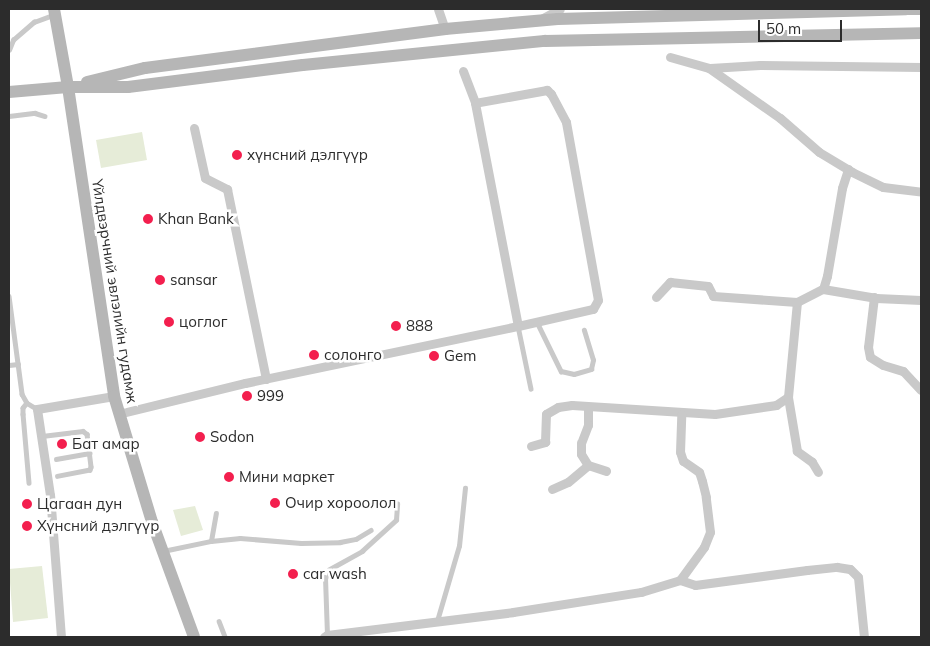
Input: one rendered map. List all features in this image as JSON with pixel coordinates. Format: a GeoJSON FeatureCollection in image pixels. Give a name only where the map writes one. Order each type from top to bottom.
{"type":"FeatureCollection","features":[{"type":"Feature","properties":{"kind":"main road"},"geometry":{"type":"LineString","coordinates":[[68,87],[145,68],[445,29],[538,21],[921,9]]}},
{"type":"Feature","properties":{"kind":"main road","name":"Үйлдвэрчний эвлэлийн гудамж"},"geometry":{"type":"LineString","coordinates":[[54,12],[68,87],[118,414],[162,551],[194,637]]}},
{"type":"Feature","properties":{"kind":"main road"},"geometry":{"type":"LineString","coordinates":[[9,92],[68,87],[128,88],[303,65],[545,41],[921,33]]}},
{"type":"Feature","properties":{"kind":"street"},"geometry":{"type":"LineString","coordinates":[[438,9],[445,29]]}},
{"type":"Feature","properties":{"kind":"street"},"geometry":{"type":"LineString","coordinates":[[538,21],[560,9]]}},
{"type":"Feature","properties":{"kind":"street"},"geometry":{"type":"LineString","coordinates":[[670,57],[709,68],[760,65],[921,68]]}},
{"type":"Feature","properties":{"kind":"street"},"geometry":{"type":"LineString","coordinates":[[709,68],[780,118],[819,152],[848,169],[883,187],[921,192]]}},
{"type":"Feature","properties":{"kind":"street"},"geometry":{"type":"LineString","coordinates":[[462,71],[475,103],[518,326]]}},
{"type":"Feature","properties":{"kind":"street"},"geometry":{"type":"LineString","coordinates":[[118,414],[266,379],[593,309],[598,300],[566,122],[551,94],[547,90],[475,103]]}},
{"type":"Feature","properties":{"kind":"street"},"geometry":{"type":"LineString","coordinates":[[194,128],[205,178],[227,189],[266,379]]}},
{"type":"Feature","properties":{"kind":"street"},"geometry":{"type":"LineString","coordinates":[[822,289],[827,276],[842,188],[848,169]]}},
{"type":"Feature","properties":{"kind":"street"},"geometry":{"type":"LineString","coordinates":[[656,296],[670,282],[708,286],[713,296],[797,302],[822,289],[874,298],[921,300]]}},
{"type":"Feature","properties":{"kind":"street"},"geometry":{"type":"LineString","coordinates":[[874,298],[868,347],[870,357],[882,365],[903,371],[921,390]]}},
{"type":"Feature","properties":{"kind":"street"},"geometry":{"type":"LineString","coordinates":[[797,302],[788,397],[797,450],[812,462],[818,472]]}},
{"type":"Feature","properties":{"kind":"street"},"geometry":{"type":"LineString","coordinates":[[61,637],[50,495],[37,409],[114,396]]}},
{"type":"Feature","properties":{"kind":"street"},"geometry":{"type":"LineString","coordinates":[[530,446],[545,442],[546,414],[558,407],[588,407],[681,414],[715,414],[776,405],[788,397]]}},
{"type":"Feature","properties":{"kind":"street"},"geometry":{"type":"LineString","coordinates":[[588,407],[588,425],[581,443],[582,454],[588,466],[606,471]]}},
{"type":"Feature","properties":{"kind":"street"},"geometry":{"type":"LineString","coordinates":[[680,580],[704,547],[710,532],[706,497],[699,472],[683,461],[680,452],[681,414]]}},
{"type":"Feature","properties":{"kind":"street"},"geometry":{"type":"LineString","coordinates":[[552,489],[568,482],[588,466]]}},
{"type":"Feature","properties":{"kind":"street"},"geometry":{"type":"LineString","coordinates":[[326,636],[641,592],[680,580],[695,585],[702,585],[822,569],[850,569],[858,576],[864,637]]}},
{"type":"Feature","properties":{"kind":"lane"},"geometry":{"type":"LineString","coordinates":[[9,50],[14,40],[34,22],[54,12]]}},
{"type":"Feature","properties":{"kind":"lane"},"geometry":{"type":"LineString","coordinates":[[9,116],[34,113],[44,116]]}},
{"type":"Feature","properties":{"kind":"lane"},"geometry":{"type":"LineString","coordinates":[[9,296],[22,394],[27,403],[37,409]]}},
{"type":"Feature","properties":{"kind":"lane"},"geometry":{"type":"LineString","coordinates":[[537,321],[561,371],[574,374],[591,368],[594,360],[584,330]]}},
{"type":"Feature","properties":{"kind":"lane"},"geometry":{"type":"LineString","coordinates":[[518,326],[531,389]]}},
{"type":"Feature","properties":{"kind":"lane"},"geometry":{"type":"LineString","coordinates":[[9,365],[18,364]]}},
{"type":"Feature","properties":{"kind":"lane"},"geometry":{"type":"LineString","coordinates":[[27,403],[23,408],[23,414],[29,483]]}},
{"type":"Feature","properties":{"kind":"lane"},"geometry":{"type":"LineString","coordinates":[[42,436],[83,431],[87,434],[90,470],[58,476]]}},
{"type":"Feature","properties":{"kind":"lane"},"geometry":{"type":"LineString","coordinates":[[56,459],[89,453]]}},
{"type":"Feature","properties":{"kind":"lane"},"geometry":{"type":"LineString","coordinates":[[437,621],[459,546],[465,488]]}},
{"type":"Feature","properties":{"kind":"lane"},"geometry":{"type":"LineString","coordinates":[[326,636],[325,579],[328,570],[362,551],[396,520],[397,504]]}},
{"type":"Feature","properties":{"kind":"lane"},"geometry":{"type":"LineString","coordinates":[[211,541],[216,513]]}},
{"type":"Feature","properties":{"kind":"lane"},"geometry":{"type":"LineString","coordinates":[[162,551],[211,541],[240,538],[301,543],[340,542],[356,539],[371,530]]}},
{"type":"Feature","properties":{"kind":"lane"},"geometry":{"type":"LineString","coordinates":[[219,621],[225,637]]}},
{"type":"Feature","properties":{"kind":"green space"},"geometry":{"type":"Polygon","coordinates":[[[142,132],[147,160],[101,168],[96,140],[142,132]]]}},
{"type":"Feature","properties":{"kind":"green space"},"geometry":{"type":"Polygon","coordinates":[[[195,506],[203,530],[181,536],[173,510],[195,506]]]}},
{"type":"Feature","properties":{"kind":"green space"},"geometry":{"type":"Polygon","coordinates":[[[42,566],[48,618],[13,622],[9,569],[42,566]]]}},
{"type":"Feature","properties":{"kind":"place","name":"хүнсний дэлгүүр"},"geometry":{"type":"Point","coordinates":[237,155]}},
{"type":"Feature","properties":{"kind":"place","name":"Khan Bank"},"geometry":{"type":"Point","coordinates":[148,219]}},
{"type":"Feature","properties":{"kind":"place","name":"sansar"},"geometry":{"type":"Point","coordinates":[160,280]}},
{"type":"Feature","properties":{"kind":"place","name":"цоглог"},"geometry":{"type":"Point","coordinates":[169,322]}},
{"type":"Feature","properties":{"kind":"place","name":"888"},"geometry":{"type":"Point","coordinates":[396,326]}},
{"type":"Feature","properties":{"kind":"place","name":"солонго"},"geometry":{"type":"Point","coordinates":[314,355]}},
{"type":"Feature","properties":{"kind":"place","name":"Gem"},"geometry":{"type":"Point","coordinates":[434,356]}},
{"type":"Feature","properties":{"kind":"place","name":"999"},"geometry":{"type":"Point","coordinates":[247,396]}},
{"type":"Feature","properties":{"kind":"place","name":"Sodon"},"geometry":{"type":"Point","coordinates":[200,437]}},
{"type":"Feature","properties":{"kind":"place","name":"Бат амар"},"geometry":{"type":"Point","coordinates":[62,444]}},
{"type":"Feature","properties":{"kind":"place","name":"Мини маркет"},"geometry":{"type":"Point","coordinates":[229,477]}},
{"type":"Feature","properties":{"kind":"place","name":"Очир хороолол"},"geometry":{"type":"Point","coordinates":[275,503]}},
{"type":"Feature","properties":{"kind":"place","name":"Цагаан дун"},"geometry":{"type":"Point","coordinates":[27,504]}},
{"type":"Feature","properties":{"kind":"place","name":"Хүнсний дэлгүүр"},"geometry":{"type":"Point","coordinates":[27,526]}},
{"type":"Feature","properties":{"kind":"place","name":"car wash"},"geometry":{"type":"Point","coordinates":[293,574]}}]}
